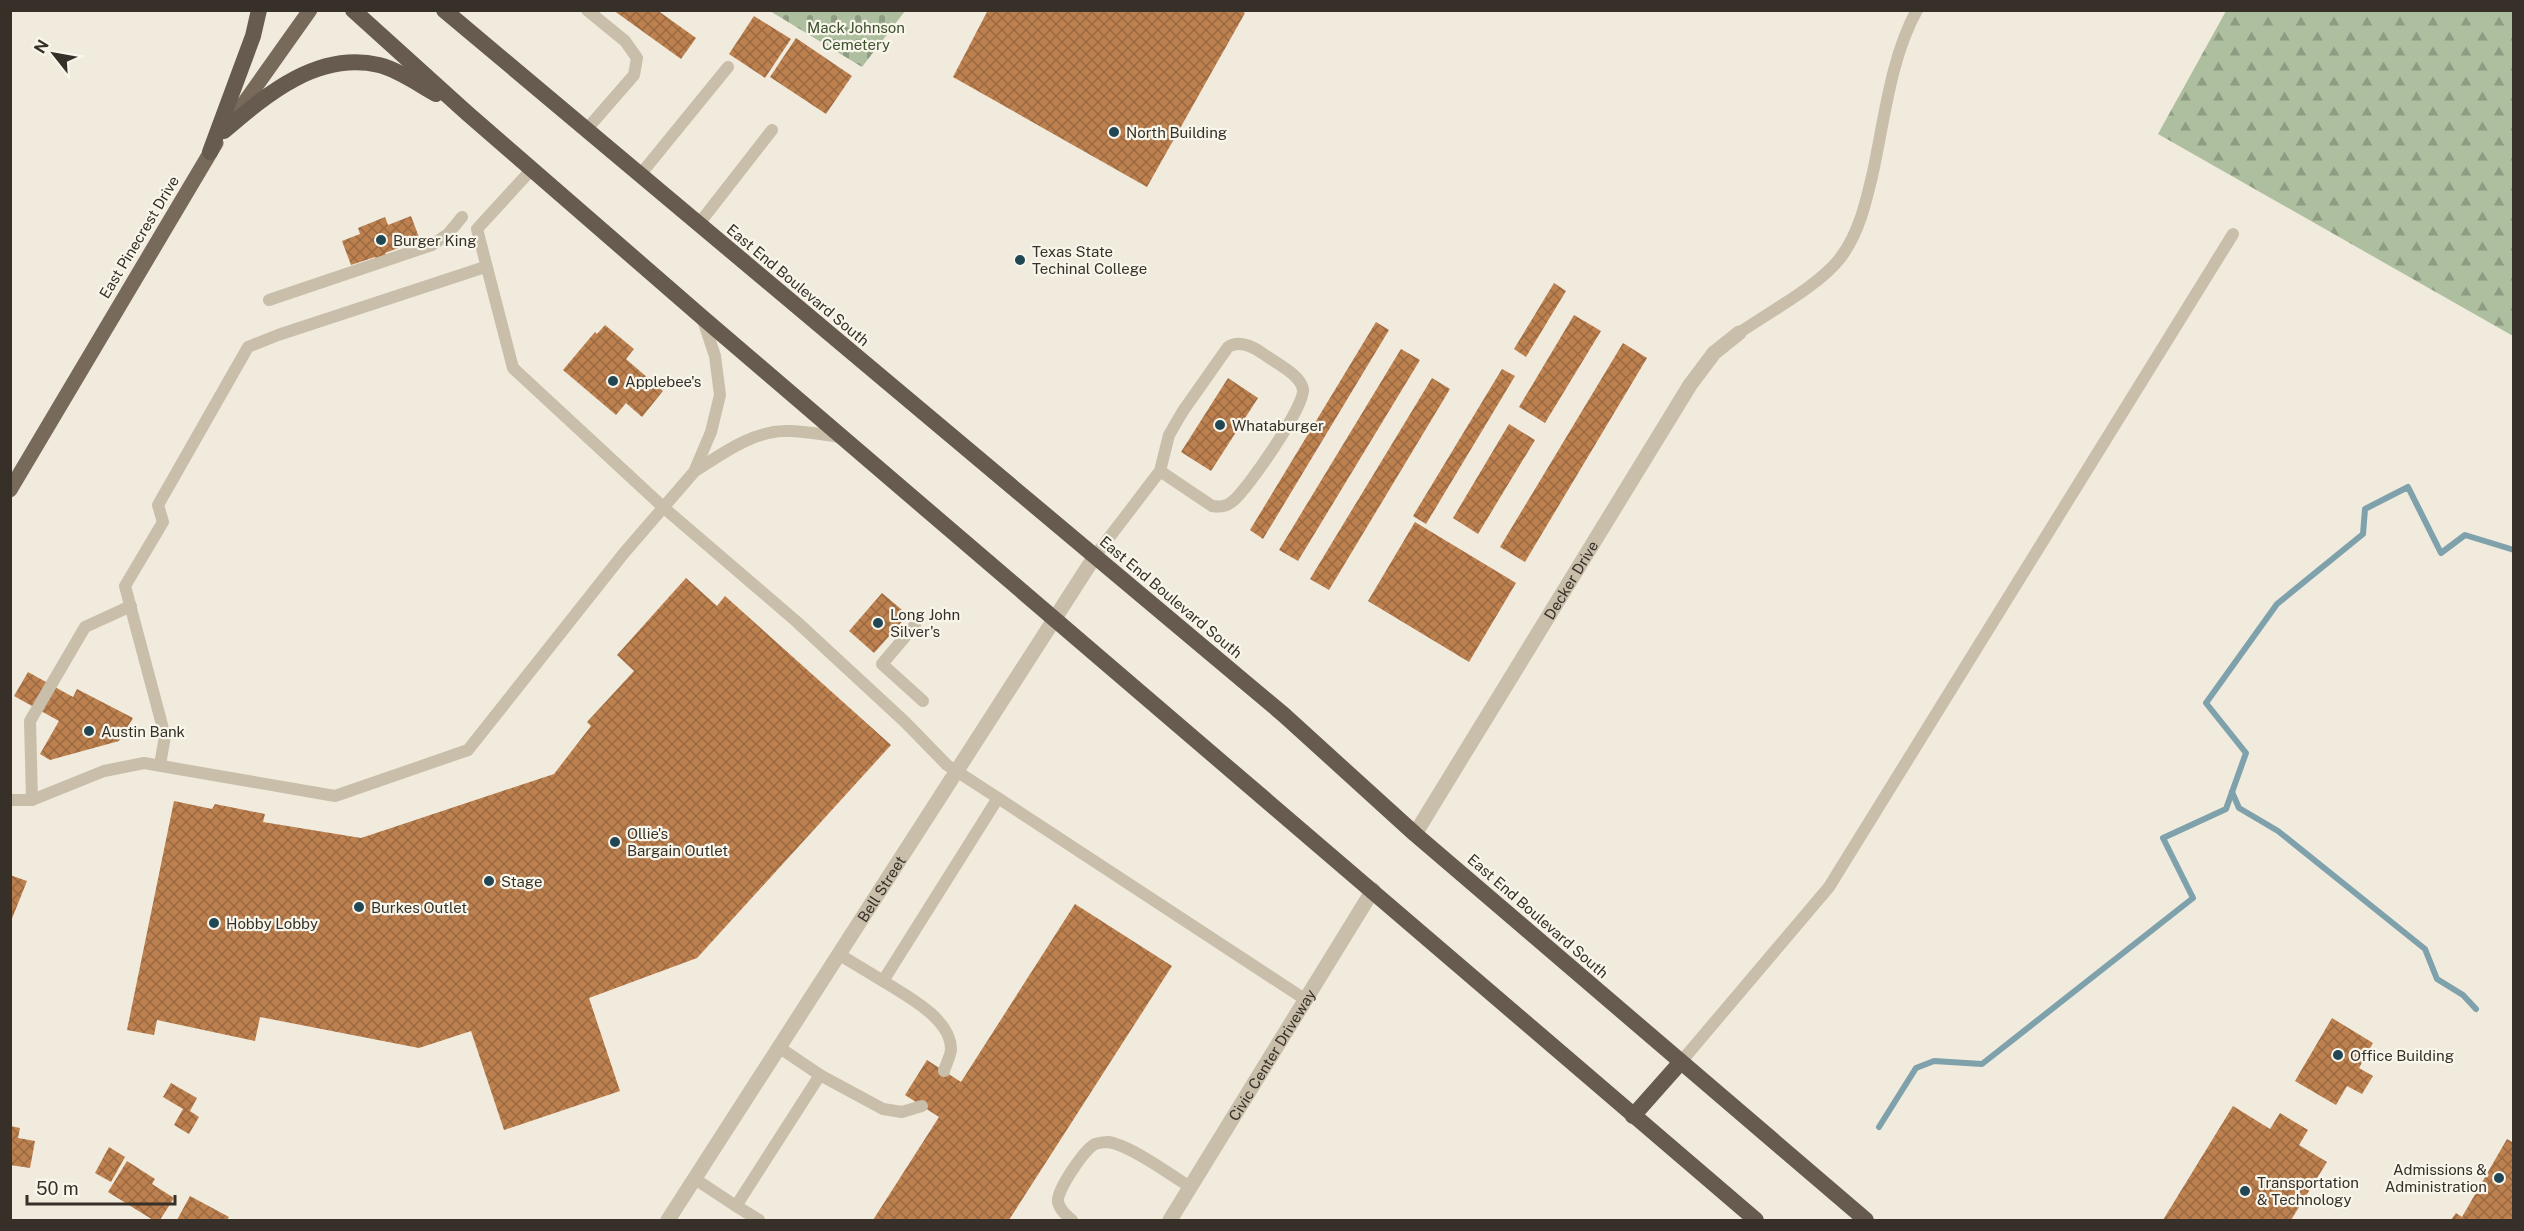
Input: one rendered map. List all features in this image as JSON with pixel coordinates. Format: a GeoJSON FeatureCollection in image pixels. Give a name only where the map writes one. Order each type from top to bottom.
{"type":"FeatureCollection","features":[{"type":"Feature","properties":{"kind":"highway"},"geometry":{"type":"LineString","coordinates":[[210,152],[254,36],[259,10]]}},
{"type":"Feature","properties":{"kind":"highway"},"geometry":{"type":"LineString","coordinates":[[353,10],[467,113],[703,318],[1373,890],[1756,1221]]}},
{"type":"Feature","properties":{"kind":"highway","name":"East End Boulevard South"},"geometry":{"type":"LineString","coordinates":[[444,10],[1284,715],[1415,834],[1866,1221]]}},
{"type":"Feature","properties":{"kind":"highway"},"geometry":{"type":"LineString","coordinates":[[225,131],[258,101],[294,79],[312,70],[343,63],[378,65],[391,69],[467,113]]}},
{"type":"Feature","properties":{"kind":"highway"},"geometry":{"type":"LineString","coordinates":[[1633,1116],[1680,1063]]}},
{"type":"Feature","properties":{"kind":"main road","name":"East Pinecrest Drive"},"geometry":{"type":"LineString","coordinates":[[10,490],[210,152],[310,10]]}},
{"type":"Feature","properties":{"kind":"street","name":"Decker Drive"},"geometry":{"type":"LineString","coordinates":[[1415,834],[1690,385],[1714,353],[1738,333]]}},
{"type":"Feature","properties":{"kind":"street","name":"Bell Street"},"geometry":{"type":"LineString","coordinates":[[668,1221],[1095,556]]}},
{"type":"Feature","properties":{"kind":"street","name":"Civic Center Driveway"},"geometry":{"type":"LineString","coordinates":[[1170,1221],[1373,890]]}},
{"type":"Feature","properties":{"kind":"lane"},"geometry":{"type":"LineString","coordinates":[[586,129],[634,75],[637,58],[625,41],[587,10]]}},
{"type":"Feature","properties":{"kind":"lane"},"geometry":{"type":"LineString","coordinates":[[1738,333],[1821,277],[1841,257],[1850,242],[1866,200],[1899,52],[1917,10]]}},
{"type":"Feature","properties":{"kind":"lane"},"geometry":{"type":"LineString","coordinates":[[640,175],[728,67]]}},
{"type":"Feature","properties":{"kind":"lane"},"geometry":{"type":"LineString","coordinates":[[698,225],[772,130]]}},
{"type":"Feature","properties":{"kind":"lane"},"geometry":{"type":"LineString","coordinates":[[532,170],[477,229],[513,368],[663,507],[796,622],[905,722],[947,765],[1306,1000]]}},
{"type":"Feature","properties":{"kind":"lane"},"geometry":{"type":"LineString","coordinates":[[269,300],[432,245],[448,234],[462,217]]}},
{"type":"Feature","properties":{"kind":"lane"},"geometry":{"type":"LineString","coordinates":[[1680,1063],[1834,879],[2234,234]]}},
{"type":"Feature","properties":{"kind":"lane"},"geometry":{"type":"LineString","coordinates":[[160,765],[165,736],[125,586],[163,522],[158,506],[248,347],[485,267]]}},
{"type":"Feature","properties":{"kind":"lane"},"geometry":{"type":"LineString","coordinates":[[10,800],[32,800],[119,767],[144,764],[335,796],[468,750],[694,471],[711,432],[720,395],[716,356],[703,318]]}},
{"type":"Feature","properties":{"kind":"lane"},"geometry":{"type":"LineString","coordinates":[[1095,556],[1160,471],[1169,435],[1223,352],[1233,344],[1257,349],[1297,378],[1302,386],[1302,398],[1292,421],[1245,489],[1226,505],[1212,506],[1160,471]]}},
{"type":"Feature","properties":{"kind":"lane"},"geometry":{"type":"LineString","coordinates":[[694,471],[743,443],[769,432],[787,430],[841,437]]}},
{"type":"Feature","properties":{"kind":"lane"},"geometry":{"type":"LineString","coordinates":[[32,800],[30,721],[85,627],[131,606]]}},
{"type":"Feature","properties":{"kind":"lane"},"geometry":{"type":"LineString","coordinates":[[915,626],[882,664],[923,700]]}},
{"type":"Feature","properties":{"kind":"lane"},"geometry":{"type":"LineString","coordinates":[[883,981],[998,798]]}},
{"type":"Feature","properties":{"kind":"lane"},"geometry":{"type":"LineString","coordinates":[[840,955],[915,1000],[936,1018],[948,1034],[951,1049],[944,1071]]}},
{"type":"Feature","properties":{"kind":"lane"},"geometry":{"type":"LineString","coordinates":[[780,1048],[820,1075],[883,1109],[902,1112],[921,1106]]}},
{"type":"Feature","properties":{"kind":"lane"},"geometry":{"type":"LineString","coordinates":[[736,1206],[820,1075]]}},
{"type":"Feature","properties":{"kind":"lane"},"geometry":{"type":"LineString","coordinates":[[1072,1221],[1063,1212],[1058,1201],[1059,1192],[1082,1155],[1095,1143],[1108,1142],[1129,1150],[1190,1187]]}},
{"type":"Feature","properties":{"kind":"lane"},"geometry":{"type":"LineString","coordinates":[[695,1179],[759,1221]]}},
{"type":"Feature","properties":{"kind":"green space","name":"Mack Johnson Cemetery"},"geometry":{"type":"Polygon","coordinates":[[[770,11],[905,11],[862,67],[770,11]]]}},
{"type":"Feature","properties":{"kind":"green space"},"geometry":{"type":"Polygon","coordinates":[[[2226,11],[2513,11],[2513,336],[2158,134],[2226,11]]]}},
{"type":"Feature","properties":{"kind":"building"},"geometry":{"type":"Polygon","coordinates":[[[613,10],[657,10],[696,38],[681,59],[613,10]]]}},
{"type":"Feature","properties":{"kind":"building","name":"North Building"},"geometry":{"type":"Polygon","coordinates":[[[988,10],[1240,10],[1245,13],[1147,187],[953,77],[988,10]]]}},
{"type":"Feature","properties":{"kind":"building"},"geometry":{"type":"Polygon","coordinates":[[[754,16],[791,39],[765,78],[729,54],[754,16]]]}},
{"type":"Feature","properties":{"kind":"building"},"geometry":{"type":"Polygon","coordinates":[[[796,38],[852,76],[826,114],[770,77],[796,38]]]}},
{"type":"Feature","properties":{"kind":"building","name":"Burger King"},"geometry":{"type":"Polygon","coordinates":[[[411,216],[420,240],[385,253],[388,261],[378,264],[375,257],[351,265],[342,241],[360,234],[358,228],[385,217],[388,225],[411,216]]]}},
{"type":"Feature","properties":{"kind":"building"},"geometry":{"type":"Polygon","coordinates":[[[1554,283],[1566,291],[1526,357],[1514,349],[1554,283]]]}},
{"type":"Feature","properties":{"kind":"building"},"geometry":{"type":"Polygon","coordinates":[[[1574,315],[1601,331],[1545,423],[1519,407],[1574,315]]]}},
{"type":"Feature","properties":{"kind":"building"},"geometry":{"type":"Polygon","coordinates":[[[1376,322],[1389,330],[1263,539],[1250,530],[1376,322]]]}},
{"type":"Feature","properties":{"kind":"building","name":"Applebee's"},"geometry":{"type":"Polygon","coordinates":[[[605,325],[634,349],[626,359],[663,391],[642,417],[626,403],[616,415],[563,370],[595,332],[597,334],[605,325]]]}},
{"type":"Feature","properties":{"kind":"building"},"geometry":{"type":"Polygon","coordinates":[[[1623,343],[1647,358],[1525,562],[1500,547],[1623,343]]]}},
{"type":"Feature","properties":{"kind":"building"},"geometry":{"type":"Polygon","coordinates":[[[1401,349],[1420,360],[1298,561],[1279,550],[1401,349]]]}},
{"type":"Feature","properties":{"kind":"building"},"geometry":{"type":"Polygon","coordinates":[[[1502,369],[1515,376],[1426,524],[1413,516],[1502,369]]]}},
{"type":"Feature","properties":{"kind":"building","name":"Whataburger"},"geometry":{"type":"Polygon","coordinates":[[[1228,378],[1258,398],[1211,471],[1181,452],[1228,378]]]}},
{"type":"Feature","properties":{"kind":"building"},"geometry":{"type":"Polygon","coordinates":[[[1432,378],[1450,389],[1329,590],[1310,579],[1432,378]]]}},
{"type":"Feature","properties":{"kind":"building"},"geometry":{"type":"Polygon","coordinates":[[[1509,424],[1535,440],[1478,534],[1453,518],[1509,424]]]}},
{"type":"Feature","properties":{"kind":"building"},"geometry":{"type":"Polygon","coordinates":[[[1415,522],[1516,583],[1469,662],[1368,601],[1415,522]]]}},
{"type":"Feature","properties":{"kind":"building"},"geometry":{"type":"Polygon","coordinates":[[[686,578],[717,606],[725,596],[891,745],[697,958],[589,998],[620,1091],[504,1130],[471,1031],[419,1048],[260,1017],[255,1041],[157,1020],[154,1035],[127,1030],[174,801],[212,809],[215,804],[265,814],[263,822],[361,838],[554,774],[591,726],[587,722],[634,671],[617,655],[686,578]]]}},
{"type":"Feature","properties":{"kind":"building","name":"Long John Silver's"},"geometry":{"type":"Polygon","coordinates":[[[882,593],[908,615],[874,653],[849,631],[882,593]]]}},
{"type":"Feature","properties":{"kind":"building","name":"Austin Bank"},"geometry":{"type":"Polygon","coordinates":[[[28,672],[73,697],[77,689],[133,718],[119,741],[50,760],[40,754],[59,721],[14,696],[28,672]]]}},
{"type":"Feature","properties":{"kind":"building"},"geometry":{"type":"Polygon","coordinates":[[[10,875],[27,881],[11,921],[10,921],[10,875]]]}},
{"type":"Feature","properties":{"kind":"building"},"geometry":{"type":"Polygon","coordinates":[[[1075,904],[1172,966],[1009,1220],[873,1220],[939,1117],[905,1095],[927,1060],[961,1082],[1075,904]]]}},
{"type":"Feature","properties":{"kind":"building","name":"Office Building"},"geometry":{"type":"Polygon","coordinates":[[[2332,1018],[2373,1043],[2359,1068],[2373,1076],[2362,1094],[2347,1086],[2336,1105],[2295,1081],[2332,1018]]]}},
{"type":"Feature","properties":{"kind":"building"},"geometry":{"type":"Polygon","coordinates":[[[171,1083],[197,1098],[190,1111],[199,1117],[189,1134],[174,1125],[183,1109],[163,1097],[171,1083]]]}},
{"type":"Feature","properties":{"kind":"building","name":"Transportation & Technology"},"geometry":{"type":"Polygon","coordinates":[[[2233,1106],[2270,1129],[2280,1113],[2308,1130],[2299,1145],[2327,1162],[2291,1220],[2163,1220],[2233,1106]]]}},
{"type":"Feature","properties":{"kind":"building"},"geometry":{"type":"Polygon","coordinates":[[[10,1126],[20,1128],[18,1138],[35,1141],[30,1168],[10,1165],[10,1126]]]}},
{"type":"Feature","properties":{"kind":"building","name":"Admissions & Administration"},"geometry":{"type":"Polygon","coordinates":[[[2507,1139],[2514,1143],[2514,1220],[2451,1220],[2456,1213],[2462,1217],[2507,1139]]]}},
{"type":"Feature","properties":{"kind":"building"},"geometry":{"type":"Polygon","coordinates":[[[109,1147],[125,1157],[111,1182],[95,1173],[109,1147]]]}},
{"type":"Feature","properties":{"kind":"building"},"geometry":{"type":"Polygon","coordinates":[[[127,1161],[155,1179],[152,1184],[174,1198],[160,1220],[153,1220],[108,1192],[127,1161]]]}},
{"type":"Feature","properties":{"kind":"building"},"geometry":{"type":"Polygon","coordinates":[[[190,1196],[229,1217],[227,1220],[177,1220],[190,1196]]]}},
{"type":"Feature","properties":{"kind":"waterway"},"geometry":{"type":"LineString","coordinates":[[1879,1127],[1916,1068],[1934,1061],[1982,1064],[2193,898],[2163,838],[2226,809],[2246,753],[2206,703],[2277,604],[2363,534],[2365,509],[2408,487],[2441,553],[2465,535],[2514,550]]}},
{"type":"Feature","properties":{"kind":"waterway"},"geometry":{"type":"LineString","coordinates":[[2232,792],[2239,808],[2278,831],[2425,949],[2437,979],[2463,995],[2476,1009]]}},
{"type":"Feature","properties":{"kind":"place","name":"North Building"},"geometry":{"type":"Point","coordinates":[1114,132]}},
{"type":"Feature","properties":{"kind":"place","name":"Burger King"},"geometry":{"type":"Point","coordinates":[381,240]}},
{"type":"Feature","properties":{"kind":"place","name":"Texas State Techinal College"},"geometry":{"type":"Point","coordinates":[1020,260]}},
{"type":"Feature","properties":{"kind":"place","name":"Applebee's"},"geometry":{"type":"Point","coordinates":[613,381]}},
{"type":"Feature","properties":{"kind":"place","name":"Whataburger"},"geometry":{"type":"Point","coordinates":[1220,425]}},
{"type":"Feature","properties":{"kind":"place","name":"Long John Silver's"},"geometry":{"type":"Point","coordinates":[878,623]}},
{"type":"Feature","properties":{"kind":"place","name":"Austin Bank"},"geometry":{"type":"Point","coordinates":[89,731]}},
{"type":"Feature","properties":{"kind":"place","name":"Ollie's Bargain Outlet"},"geometry":{"type":"Point","coordinates":[615,842]}},
{"type":"Feature","properties":{"kind":"place","name":"Stage"},"geometry":{"type":"Point","coordinates":[489,881]}},
{"type":"Feature","properties":{"kind":"place","name":"Burkes Outlet"},"geometry":{"type":"Point","coordinates":[359,907]}},
{"type":"Feature","properties":{"kind":"place","name":"Hobby Lobby"},"geometry":{"type":"Point","coordinates":[214,923]}},
{"type":"Feature","properties":{"kind":"place","name":"Office Building"},"geometry":{"type":"Point","coordinates":[2338,1055]}},
{"type":"Feature","properties":{"kind":"place","name":"Admissions & Administration"},"geometry":{"type":"Point","coordinates":[2499,1178]}},
{"type":"Feature","properties":{"kind":"place","name":"Transportation & Technology"},"geometry":{"type":"Point","coordinates":[2245,1191]}}]}
